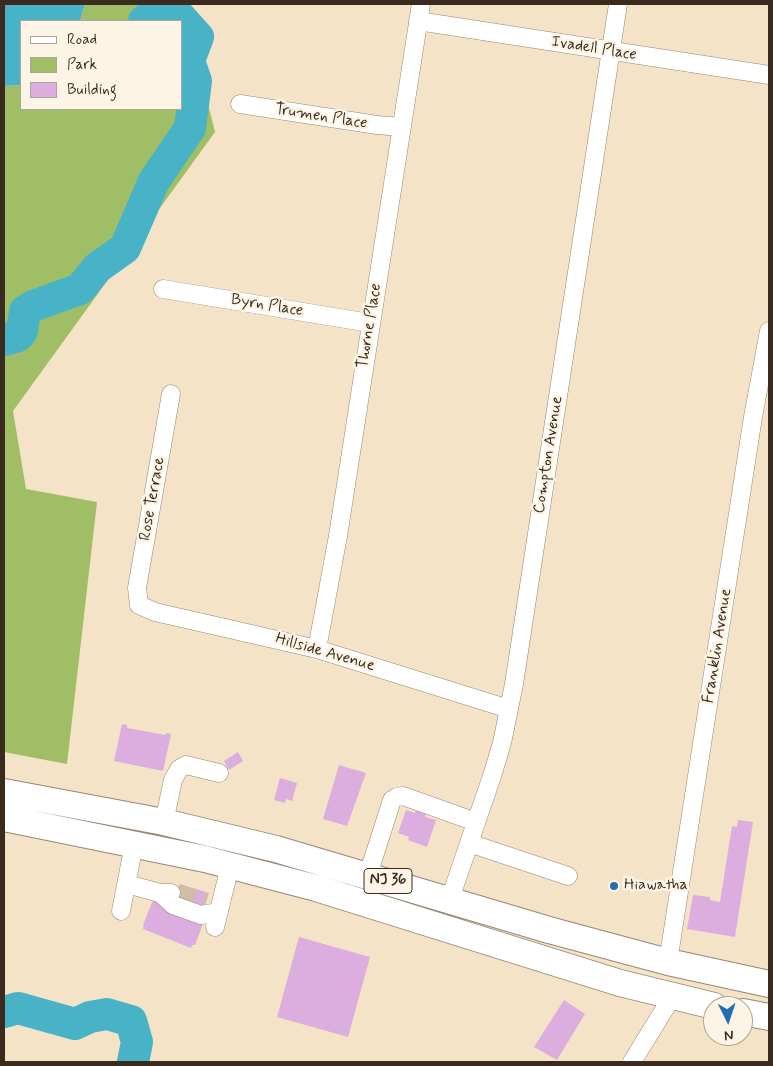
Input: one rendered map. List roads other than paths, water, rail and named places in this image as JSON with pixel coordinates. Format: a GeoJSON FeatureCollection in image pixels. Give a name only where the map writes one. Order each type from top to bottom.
{"type":"FeatureCollection","features":[{"type":"Feature","properties":{"kind":"highway","name":"NJ 36"},"geometry":{"type":"LineString","coordinates":[[4,792],[164,822],[276,849],[368,874],[549,930],[668,962],[769,984]]}},
{"type":"Feature","properties":{"kind":"highway","name":"NJ 36"},"geometry":{"type":"LineString","coordinates":[[4,818],[134,844],[316,888],[620,983],[703,1003]]}},
{"type":"Feature","properties":{"kind":"street","name":"Compton Avenue"},"geometry":{"type":"LineString","coordinates":[[450,899],[500,751],[509,709],[618,4]]}},
{"type":"Feature","properties":{"kind":"street","name":"Ivadell Place"},"geometry":{"type":"LineString","coordinates":[[420,12],[611,52],[769,75]]}},
{"type":"Feature","properties":{"kind":"street","name":"Thorne Place"},"geometry":{"type":"LineString","coordinates":[[317,649],[338,536],[420,12]]}},
{"type":"Feature","properties":{"kind":"street","name":"Trumen Place"},"geometry":{"type":"LineString","coordinates":[[240,104],[401,127]]}},
{"type":"Feature","properties":{"kind":"street","name":"Byrn Place"},"geometry":{"type":"LineString","coordinates":[[163,289],[370,323]]}},
{"type":"Feature","properties":{"kind":"street","name":"Franklin Avenue"},"geometry":{"type":"LineString","coordinates":[[668,962],[753,417],[767,351],[769,331]]}},
{"type":"Feature","properties":{"kind":"street","name":"Rose Terrace"},"geometry":{"type":"LineString","coordinates":[[139,605],[137,588],[171,394]]}},
{"type":"Feature","properties":{"kind":"street","name":"Hillside Avenue"},"geometry":{"type":"LineString","coordinates":[[139,605],[156,612],[317,649],[509,709]]}},
{"type":"Feature","properties":{"kind":"street"},"geometry":{"type":"LineString","coordinates":[[164,822],[173,780],[179,769],[186,765],[219,773]]}},
{"type":"Feature","properties":{"kind":"street"},"geometry":{"type":"LineString","coordinates":[[368,874],[392,800],[397,797],[403,796],[476,822]]}},
{"type":"Feature","properties":{"kind":"street"},"geometry":{"type":"LineString","coordinates":[[469,843],[568,876]]}},
{"type":"Feature","properties":{"kind":"street"},"geometry":{"type":"LineString","coordinates":[[121,911],[134,844]]}},
{"type":"Feature","properties":{"kind":"street"},"geometry":{"type":"LineString","coordinates":[[127,884],[168,893],[174,905],[201,916],[213,914],[230,866]]}},
{"type":"Feature","properties":{"kind":"street"},"geometry":{"type":"LineString","coordinates":[[632,1062],[672,996]]}},
{"type":"Feature","properties":{"kind":"water"},"geometry":{"type":"Polygon","coordinates":[[[4,4],[85,4],[80,20],[20,20],[20,85],[4,86],[4,4]]]}},
{"type":"Feature","properties":{"kind":"water"},"geometry":{"type":"Polygon","coordinates":[[[161,8],[151,20],[138,20],[161,8]]]}},
{"type":"Feature","properties":{"kind":"waterway"},"geometry":{"type":"LineString","coordinates":[[4,340],[18,336],[22,331],[25,311],[33,306],[80,289],[97,268],[125,248],[154,181],[190,128],[196,81],[189,61],[198,37],[172,8],[161,8],[145,20]]}},
{"type":"Feature","properties":{"kind":"waterway"},"geometry":{"type":"LineString","coordinates":[[4,1012],[18,1008],[75,1024],[90,1017],[107,1014],[131,1021],[137,1042],[133,1062]]}},
{"type":"Feature","properties":{"kind":"tunnel"},"geometry":{"type":"LineString","coordinates":[[177,893],[206,902]]}},
{"type":"Feature","properties":{"kind":"place","name":"Hiawatha"},"geometry":{"type":"Point","coordinates":[614,886]}}]}
